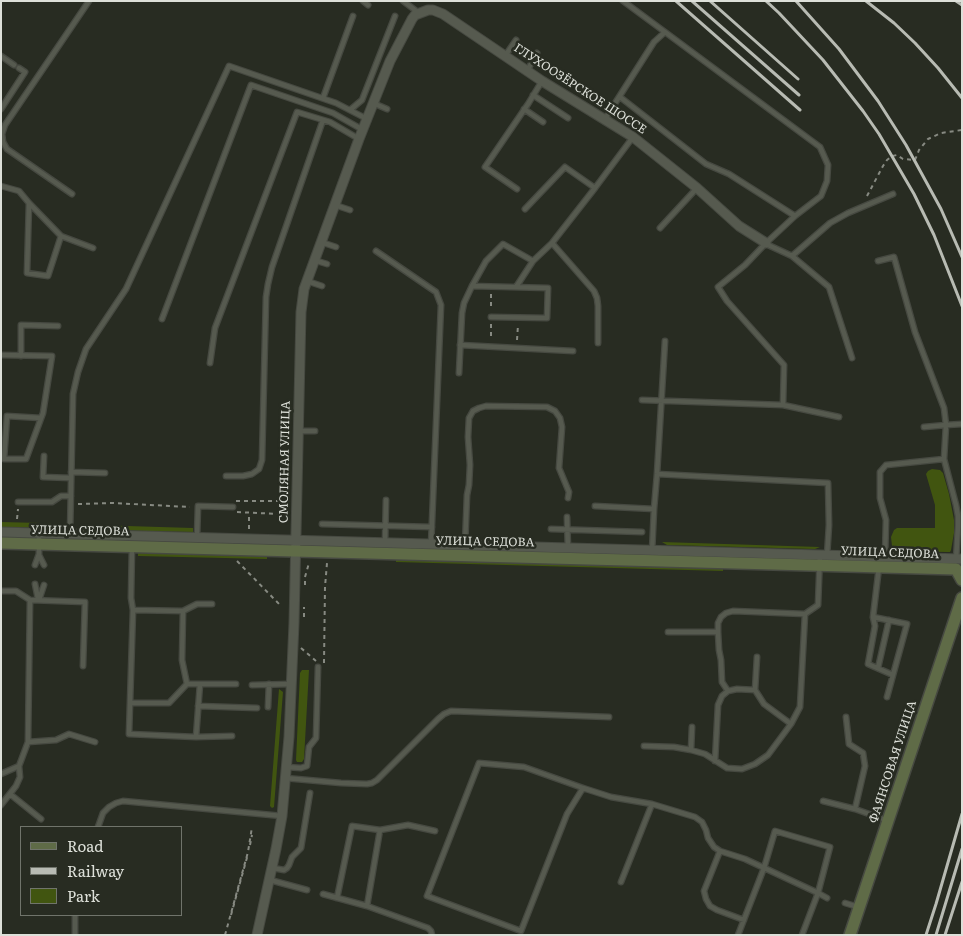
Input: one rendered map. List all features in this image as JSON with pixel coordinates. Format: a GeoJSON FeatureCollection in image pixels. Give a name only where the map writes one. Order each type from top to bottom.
{"type":"FeatureCollection","features":[{"type":"Feature","properties":{"kind":"street","name":"ГЛУХООЗЁРСКОЕ ШОССЕ"},"geometry":{"type":"LineString","coordinates":[[419,13],[428,10],[438,12],[542,81],[633,137],[697,188],[739,226],[766,243]]}},
{"type":"Feature","properties":{"kind":"street","name":"СМОЛЯНАЯ УЛИЦА"},"geometry":{"type":"LineString","coordinates":[[257,935],[273,868],[282,816],[289,737],[302,299],[314,260],[390,61],[407,26],[419,13]]}},
{"type":"Feature","properties":{"kind":"street","name":"УЛИЦА СЕДОВА"},"geometry":{"type":"LineString","coordinates":[[1,532],[39,544]]}},
{"type":"Feature","properties":{"kind":"street","name":"УЛИЦА СЕДОВА"},"geometry":{"type":"LineString","coordinates":[[1,543],[39,544],[70,539],[197,537],[296,545],[652,555],[730,561],[958,562],[962,580]]}},
{"type":"Feature","properties":{"kind":"street","name":"УЛИЦА СЕДОВА"},"geometry":{"type":"LineString","coordinates":[[70,539],[132,546],[385,543],[431,550],[465,545],[567,553]]}},
{"type":"Feature","properties":{"kind":"street","name":"ФАЯНСОВАЯ УЛИЦА"},"geometry":{"type":"LineString","coordinates":[[850,935],[962,598]]}},
{"type":"Feature","properties":{"kind":"lane"},"geometry":{"type":"LineString","coordinates":[[72,194],[7,149],[3,142],[2,134],[4,125],[88,1]]}},
{"type":"Feature","properties":{"kind":"lane"},"geometry":{"type":"LineString","coordinates":[[363,1],[368,5]]}},
{"type":"Feature","properties":{"kind":"lane"},"geometry":{"type":"LineString","coordinates":[[403,1],[419,13]]}},
{"type":"Feature","properties":{"kind":"lane"},"geometry":{"type":"LineString","coordinates":[[622,1],[820,147],[828,165],[827,181],[821,196],[795,216],[745,265],[718,287],[727,301],[784,366],[783,406]]}},
{"type":"Feature","properties":{"kind":"lane"},"geometry":{"type":"LineString","coordinates":[[323,98],[353,16]]}},
{"type":"Feature","properties":{"kind":"lane"},"geometry":{"type":"LineString","coordinates":[[350,110],[362,100],[395,16]]}},
{"type":"Feature","properties":{"kind":"lane"},"geometry":{"type":"LineString","coordinates":[[604,120],[654,42],[665,32]]}},
{"type":"Feature","properties":{"kind":"lane"},"geometry":{"type":"LineString","coordinates":[[505,56],[516,40]]}},
{"type":"Feature","properties":{"kind":"lane"},"geometry":{"type":"LineString","coordinates":[[527,71],[537,53]]}},
{"type":"Feature","properties":{"kind":"lane"},"geometry":{"type":"LineString","coordinates":[[1,56],[25,72],[1,109]]}},
{"type":"Feature","properties":{"kind":"lane"},"geometry":{"type":"LineString","coordinates":[[70,539],[73,394],[78,372],[86,349],[126,289],[229,66],[323,98],[367,119]]}},
{"type":"Feature","properties":{"kind":"lane"},"geometry":{"type":"LineString","coordinates":[[517,189],[485,167],[542,81]]}},
{"type":"Feature","properties":{"kind":"lane"},"geometry":{"type":"LineString","coordinates":[[162,319],[251,85],[333,113],[363,130]]}},
{"type":"Feature","properties":{"kind":"lane"},"geometry":{"type":"LineString","coordinates":[[533,95],[568,118]]}},
{"type":"Feature","properties":{"kind":"lane"},"geometry":{"type":"LineString","coordinates":[[620,97],[706,164],[729,174],[795,216]]}},
{"type":"Feature","properties":{"kind":"lane"},"geometry":{"type":"LineString","coordinates":[[373,103],[387,109]]}},
{"type":"Feature","properties":{"kind":"lane"},"geometry":{"type":"LineString","coordinates":[[524,110],[544,122]]}},
{"type":"Feature","properties":{"kind":"lane"},"geometry":{"type":"LineString","coordinates":[[210,364],[215,328],[297,112],[330,122],[359,139]]}},
{"type":"Feature","properties":{"kind":"lane"},"geometry":{"type":"LineString","coordinates":[[226,476],[252,474],[259,469],[262,460],[266,297],[268,284],[272,267],[323,120]]}},
{"type":"Feature","properties":{"kind":"lane"},"geometry":{"type":"LineString","coordinates":[[516,287],[533,261],[552,243],[596,188],[633,137]]}},
{"type":"Feature","properties":{"kind":"lane"},"geometry":{"type":"LineString","coordinates":[[525,209],[565,167],[596,188]]}},
{"type":"Feature","properties":{"kind":"lane"},"geometry":{"type":"LineString","coordinates":[[1,186],[19,191],[61,236],[93,248]]}},
{"type":"Feature","properties":{"kind":"lane"},"geometry":{"type":"LineString","coordinates":[[660,228],[697,188]]}},
{"type":"Feature","properties":{"kind":"lane"},"geometry":{"type":"LineString","coordinates":[[792,256],[830,223],[861,207],[893,194]]}},
{"type":"Feature","properties":{"kind":"lane"},"geometry":{"type":"LineString","coordinates":[[29,203],[26,273],[48,276],[61,236]]}},
{"type":"Feature","properties":{"kind":"lane"},"geometry":{"type":"LineString","coordinates":[[335,205],[350,210]]}},
{"type":"Feature","properties":{"kind":"lane"},"geometry":{"type":"LineString","coordinates":[[321,242],[336,247]]}},
{"type":"Feature","properties":{"kind":"lane"},"geometry":{"type":"LineString","coordinates":[[552,243],[594,291],[598,306],[598,344]]}},
{"type":"Feature","properties":{"kind":"lane"},"geometry":{"type":"LineString","coordinates":[[766,243],[792,256],[829,287],[852,358]]}},
{"type":"Feature","properties":{"kind":"lane"},"geometry":{"type":"LineString","coordinates":[[459,373],[464,303],[486,261],[503,244],[533,261]]}},
{"type":"Feature","properties":{"kind":"lane"},"geometry":{"type":"LineString","coordinates":[[376,251],[436,292],[441,305],[431,550]]}},
{"type":"Feature","properties":{"kind":"lane"},"geometry":{"type":"LineString","coordinates":[[878,261],[894,257],[915,332],[944,408],[946,424],[944,459],[958,516],[958,562]]}},
{"type":"Feature","properties":{"kind":"lane"},"geometry":{"type":"LineString","coordinates":[[314,260],[327,264]]}},
{"type":"Feature","properties":{"kind":"lane"},"geometry":{"type":"LineString","coordinates":[[307,281],[322,286]]}},
{"type":"Feature","properties":{"kind":"lane"},"geometry":{"type":"LineString","coordinates":[[472,286],[548,288],[547,318],[491,317]]}},
{"type":"Feature","properties":{"kind":"lane"},"geometry":{"type":"LineString","coordinates":[[21,356],[21,325],[58,326]]}},
{"type":"Feature","properties":{"kind":"lane"},"geometry":{"type":"LineString","coordinates":[[652,555],[665,341]]}},
{"type":"Feature","properties":{"kind":"lane"},"geometry":{"type":"LineString","coordinates":[[460,345],[573,351]]}},
{"type":"Feature","properties":{"kind":"lane"},"geometry":{"type":"LineString","coordinates":[[1,355],[52,356],[43,412],[41,418],[26,459],[4,459],[7,416],[41,418]]}},
{"type":"Feature","properties":{"kind":"lane"},"geometry":{"type":"LineString","coordinates":[[642,400],[783,406],[839,417]]}},
{"type":"Feature","properties":{"kind":"lane"},"geometry":{"type":"LineString","coordinates":[[465,545],[466,495],[469,484],[470,465],[469,418],[473,411],[479,408],[486,406],[547,407],[555,411],[560,418],[562,427],[559,468],[569,492],[568,498]]}},
{"type":"Feature","properties":{"kind":"lane"},"geometry":{"type":"LineString","coordinates":[[924,427],[962,424]]}},
{"type":"Feature","properties":{"kind":"lane"},"geometry":{"type":"LineString","coordinates":[[298,431],[315,431]]}},
{"type":"Feature","properties":{"kind":"lane"},"geometry":{"type":"LineString","coordinates":[[44,456],[43,477],[71,478]]}},
{"type":"Feature","properties":{"kind":"lane"},"geometry":{"type":"LineString","coordinates":[[893,675],[868,664],[875,626],[873,617],[886,520],[880,498],[880,472],[886,465],[944,459]]}},
{"type":"Feature","properties":{"kind":"lane"},"geometry":{"type":"LineString","coordinates":[[71,472],[105,473]]}},
{"type":"Feature","properties":{"kind":"lane"},"geometry":{"type":"LineString","coordinates":[[657,474],[828,483],[829,525],[818,605],[805,614],[733,611],[721,617],[718,623],[718,650],[721,660],[722,682],[728,692]]}},
{"type":"Feature","properties":{"kind":"lane"},"geometry":{"type":"LineString","coordinates":[[18,502],[52,502],[61,496],[71,496]]}},
{"type":"Feature","properties":{"kind":"lane"},"geometry":{"type":"LineString","coordinates":[[385,543],[386,500]]}},
{"type":"Feature","properties":{"kind":"lane"},"geometry":{"type":"LineString","coordinates":[[197,537],[198,506],[233,507]]}},
{"type":"Feature","properties":{"kind":"lane"},"geometry":{"type":"LineString","coordinates":[[595,506],[654,508]]}},
{"type":"Feature","properties":{"kind":"lane"},"geometry":{"type":"LineString","coordinates":[[567,517],[567,553]]}},
{"type":"Feature","properties":{"kind":"lane"},"geometry":{"type":"LineString","coordinates":[[322,524],[432,526]]}},
{"type":"Feature","properties":{"kind":"lane"},"geometry":{"type":"LineString","coordinates":[[551,529],[642,532]]}},
{"type":"Feature","properties":{"kind":"lane"},"geometry":{"type":"LineString","coordinates":[[35,565],[39,544]]}},
{"type":"Feature","properties":{"kind":"lane"},"geometry":{"type":"LineString","coordinates":[[39,544],[44,565]]}},
{"type":"Feature","properties":{"kind":"lane"},"geometry":{"type":"LineString","coordinates":[[132,546],[130,598],[134,610],[129,734],[232,736]]}},
{"type":"Feature","properties":{"kind":"lane"},"geometry":{"type":"LineString","coordinates":[[35,584],[39,600]]}},
{"type":"Feature","properties":{"kind":"lane"},"geometry":{"type":"LineString","coordinates":[[39,600],[44,585]]}},
{"type":"Feature","properties":{"kind":"lane"},"geometry":{"type":"LineString","coordinates":[[1,590],[16,591],[30,600],[85,602],[83,666]]}},
{"type":"Feature","properties":{"kind":"lane"},"geometry":{"type":"LineString","coordinates":[[1,805],[16,786],[20,777],[19,766],[28,742],[30,600]]}},
{"type":"Feature","properties":{"kind":"lane"},"geometry":{"type":"LineString","coordinates":[[134,610],[183,610],[197,604],[212,604]]}},
{"type":"Feature","properties":{"kind":"lane"},"geometry":{"type":"LineString","coordinates":[[183,610],[182,660],[187,684]]}},
{"type":"Feature","properties":{"kind":"lane"},"geometry":{"type":"LineString","coordinates":[[644,746],[674,747],[691,750],[705,754],[727,768],[742,769],[755,764],[768,755],[791,724],[800,707],[805,614]]}},
{"type":"Feature","properties":{"kind":"lane"},"geometry":{"type":"LineString","coordinates":[[873,617],[907,624],[887,697]]}},
{"type":"Feature","properties":{"kind":"lane"},"geometry":{"type":"LineString","coordinates":[[878,668],[889,620]]}},
{"type":"Feature","properties":{"kind":"lane"},"geometry":{"type":"LineString","coordinates":[[668,632],[718,632]]}},
{"type":"Feature","properties":{"kind":"lane"},"geometry":{"type":"LineString","coordinates":[[757,658],[755,690],[764,704],[791,724]]}},
{"type":"Feature","properties":{"kind":"lane"},"geometry":{"type":"LineString","coordinates":[[286,766],[301,768],[307,766],[309,747],[316,738],[318,667]]}},
{"type":"Feature","properties":{"kind":"lane"},"geometry":{"type":"LineString","coordinates":[[130,702],[169,703],[187,684],[236,684]]}},
{"type":"Feature","properties":{"kind":"lane"},"geometry":{"type":"LineString","coordinates":[[196,736],[200,684]]}},
{"type":"Feature","properties":{"kind":"lane"},"geometry":{"type":"LineString","coordinates":[[268,684],[268,707]]}},
{"type":"Feature","properties":{"kind":"lane"},"geometry":{"type":"LineString","coordinates":[[252,685],[292,684]]}},
{"type":"Feature","properties":{"kind":"lane"},"geometry":{"type":"LineString","coordinates":[[716,761],[718,705],[722,696],[738,689],[755,690]]}},
{"type":"Feature","properties":{"kind":"lane"},"geometry":{"type":"LineString","coordinates":[[198,706],[257,708]]}},
{"type":"Feature","properties":{"kind":"lane"},"geometry":{"type":"LineString","coordinates":[[285,778],[341,783],[372,783],[438,719],[451,711],[609,717]]}},
{"type":"Feature","properties":{"kind":"lane"},"geometry":{"type":"LineString","coordinates":[[846,717],[849,744],[863,753],[865,766],[855,809]]}},
{"type":"Feature","properties":{"kind":"lane"},"geometry":{"type":"LineString","coordinates":[[691,750],[692,727]]}},
{"type":"Feature","properties":{"kind":"lane"},"geometry":{"type":"LineString","coordinates":[[28,742],[56,740],[69,734],[95,742]]}},
{"type":"Feature","properties":{"kind":"lane"},"geometry":{"type":"LineString","coordinates":[[583,788],[568,814],[520,931],[427,896],[478,763],[524,767],[611,797],[652,804],[695,817],[702,822],[708,838],[714,847],[720,851],[745,859],[827,898]]}},
{"type":"Feature","properties":{"kind":"lane"},"geometry":{"type":"LineString","coordinates":[[1,774],[19,766]]}},
{"type":"Feature","properties":{"kind":"lane"},"geometry":{"type":"LineString","coordinates":[[273,868],[284,870],[290,865],[292,857],[302,848],[310,793]]}},
{"type":"Feature","properties":{"kind":"lane"},"geometry":{"type":"LineString","coordinates":[[10,794],[41,819]]}},
{"type":"Feature","properties":{"kind":"lane"},"geometry":{"type":"LineString","coordinates":[[98,826],[109,807],[123,801],[282,816]]}},
{"type":"Feature","properties":{"kind":"lane"},"geometry":{"type":"LineString","coordinates":[[823,802],[855,809],[888,820]]}},
{"type":"Feature","properties":{"kind":"lane"},"geometry":{"type":"LineString","coordinates":[[621,882],[652,804]]}},
{"type":"Feature","properties":{"kind":"lane"},"geometry":{"type":"LineString","coordinates":[[337,898],[352,826],[380,830],[408,825],[436,831]]}},
{"type":"Feature","properties":{"kind":"lane"},"geometry":{"type":"LineString","coordinates":[[368,906],[380,830]]}},
{"type":"Feature","properties":{"kind":"lane"},"geometry":{"type":"LineString","coordinates":[[738,935],[764,868],[775,831],[830,847],[818,893],[802,935]]}},
{"type":"Feature","properties":{"kind":"lane"},"geometry":{"type":"LineString","coordinates":[[720,851],[704,892],[706,899],[710,906],[717,910],[744,920]]}},
{"type":"Feature","properties":{"kind":"lane"},"geometry":{"type":"LineString","coordinates":[[270,880],[307,890]]}},
{"type":"Feature","properties":{"kind":"lane"},"geometry":{"type":"LineString","coordinates":[[323,894],[368,906],[428,928],[432,935]]}},
{"type":"Feature","properties":{"kind":"lane"},"geometry":{"type":"LineString","coordinates":[[845,903],[859,907]]}},
{"type":"Feature","properties":{"kind":"lane"},"geometry":{"type":"LineString","coordinates":[[75,916],[75,935]]}},
{"type":"Feature","properties":{"kind":"path"},"geometry":{"type":"LineString","coordinates":[[861,207],[883,166],[892,156],[915,160],[919,150],[928,139],[941,133],[962,130]]}},
{"type":"Feature","properties":{"kind":"path"},"geometry":{"type":"LineString","coordinates":[[517,348],[518,318]]}},
{"type":"Feature","properties":{"kind":"path"},"geometry":{"type":"LineString","coordinates":[[278,514],[236,512],[236,500],[281,501]]}},
{"type":"Feature","properties":{"kind":"path"},"geometry":{"type":"LineString","coordinates":[[17,519],[18,502]]}},
{"type":"Feature","properties":{"kind":"path"},"geometry":{"type":"LineString","coordinates":[[71,504],[112,502],[198,508]]}},
{"type":"Feature","properties":{"kind":"path"},"geometry":{"type":"LineString","coordinates":[[249,513],[249,529]]}},
{"type":"Feature","properties":{"kind":"path"},"geometry":{"type":"LineString","coordinates":[[237,561],[281,606]]}},
{"type":"Feature","properties":{"kind":"path"},"geometry":{"type":"LineString","coordinates":[[301,648],[318,662],[318,667],[324,665],[325,587],[328,561]]}},
{"type":"Feature","properties":{"kind":"path"},"geometry":{"type":"LineString","coordinates":[[252,827],[252,838],[247,859],[226,935],[248,852],[252,827]]}},
{"type":"Feature","properties":{"kind":"green space"},"geometry":{"type":"Polygon","coordinates":[[[932,469],[940,470],[943,473],[949,494],[954,520],[951,550],[950,552],[895,551],[892,546],[891,537],[897,528],[935,528],[935,505],[926,474],[932,469]]]}},
{"type":"Feature","properties":{"kind":"green space"},"geometry":{"type":"Polygon","coordinates":[[[1,522],[51,523],[47,528],[1,527],[1,522]]]}},
{"type":"Feature","properties":{"kind":"green space"},"geometry":{"type":"Polygon","coordinates":[[[94,525],[193,528],[193,532],[100,530],[94,525]]]}},
{"type":"Feature","properties":{"kind":"green space"},"geometry":{"type":"Polygon","coordinates":[[[662,542],[820,547],[815,549],[667,545],[662,542]]]}},
{"type":"Feature","properties":{"kind":"green space"},"geometry":{"type":"Polygon","coordinates":[[[138,552],[267,555],[267,559],[138,556],[138,552]]]}},
{"type":"Feature","properties":{"kind":"green space"},"geometry":{"type":"Polygon","coordinates":[[[396,559],[718,567],[719,569],[720,567],[723,568],[723,571],[396,562],[396,559]]]}},
{"type":"Feature","properties":{"kind":"green space"},"geometry":{"type":"Polygon","coordinates":[[[302,670],[309,670],[304,759],[302,762],[297,762],[300,673],[302,670]]]}},
{"type":"Feature","properties":{"kind":"green space"},"geometry":{"type":"Polygon","coordinates":[[[279,689],[283,692],[274,807],[272,808],[270,806],[279,689]]]}},
{"type":"Feature","properties":{"kind":"railway"},"geometry":{"type":"LineString","coordinates":[[676,1],[800,110]]}},
{"type":"Feature","properties":{"kind":"railway"},"geometry":{"type":"LineString","coordinates":[[692,1],[799,95]]}},
{"type":"Feature","properties":{"kind":"railway"},"geometry":{"type":"LineString","coordinates":[[710,1],[798,79]]}},
{"type":"Feature","properties":{"kind":"railway"},"geometry":{"type":"LineString","coordinates":[[766,1],[823,60],[879,134],[914,194],[934,235],[962,306]]}},
{"type":"Feature","properties":{"kind":"railway"},"geometry":{"type":"LineString","coordinates":[[796,1],[839,49],[878,101],[906,145],[941,209],[962,257]]}},
{"type":"Feature","properties":{"kind":"railway"},"geometry":{"type":"LineString","coordinates":[[866,1],[894,23],[915,43],[962,98]]}},
{"type":"Feature","properties":{"kind":"railway"},"geometry":{"type":"LineString","coordinates":[[956,1],[962,5]]}},
{"type":"Feature","properties":{"kind":"railway"},"geometry":{"type":"LineString","coordinates":[[926,935],[962,814]]}},
{"type":"Feature","properties":{"kind":"railway"},"geometry":{"type":"LineString","coordinates":[[936,935],[962,849]]}},
{"type":"Feature","properties":{"kind":"railway"},"geometry":{"type":"LineString","coordinates":[[945,935],[962,882]]}}]}
